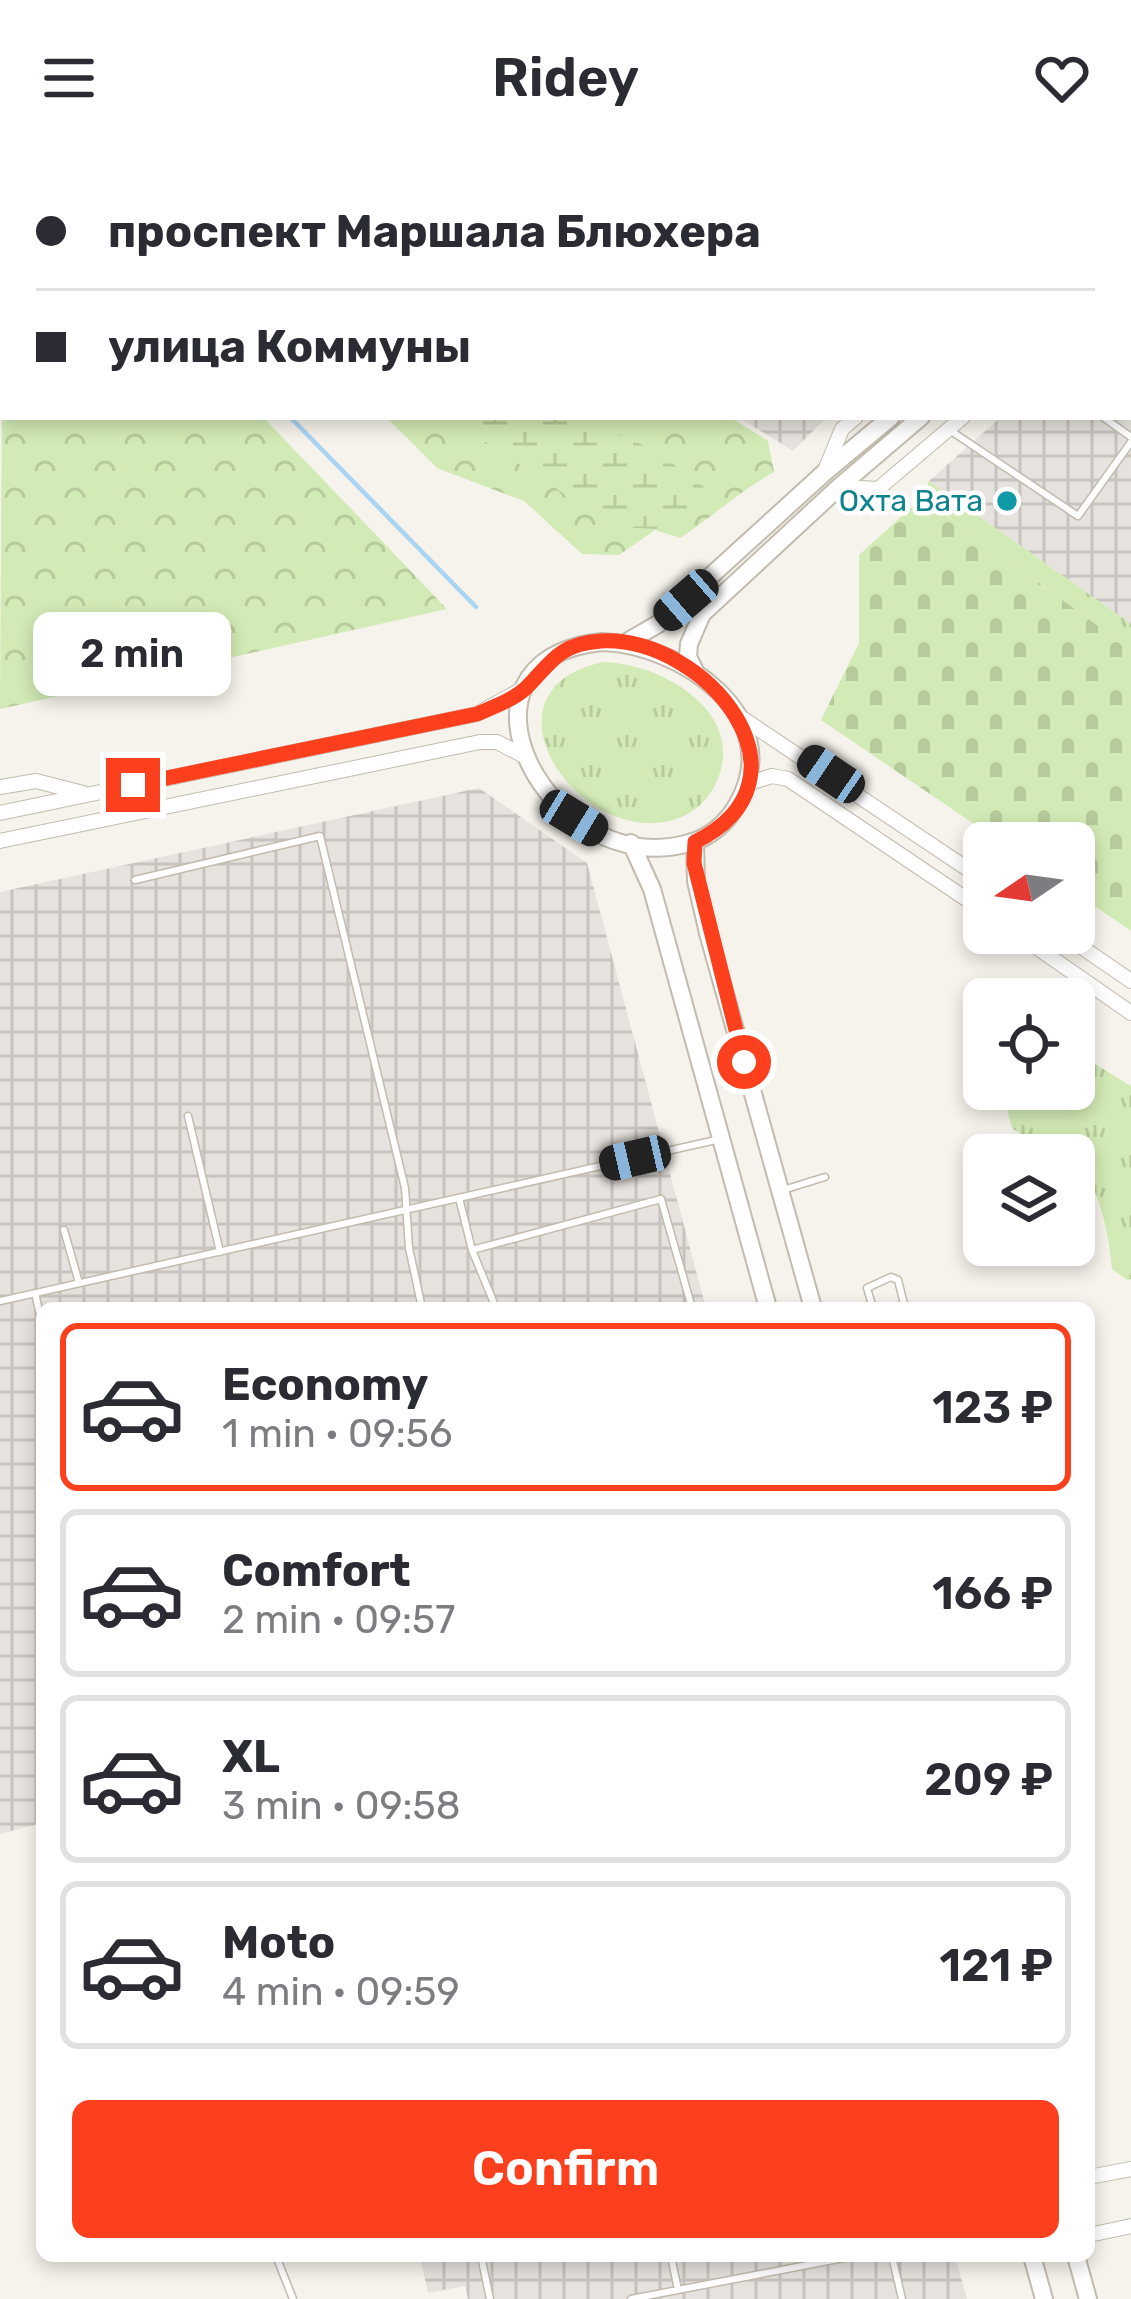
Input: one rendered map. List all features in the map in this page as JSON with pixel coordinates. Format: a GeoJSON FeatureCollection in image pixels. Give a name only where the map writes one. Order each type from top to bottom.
{"type":"FeatureCollection","features":[{"type":"Feature","properties":{"kind":"street"},"geometry":{"type":"LineString","coordinates":[[825,472],[842,429],[852,420]]}},
{"type":"Feature","properties":{"kind":"street"},"geometry":{"type":"LineString","coordinates":[[627,643],[672,612],[887,420]]}},
{"type":"Feature","properties":{"kind":"street"},"geometry":{"type":"LineString","coordinates":[[695,672],[688,657],[689,644],[702,614],[917,420]]}},
{"type":"Feature","properties":{"kind":"street"},"geometry":{"type":"LineString","coordinates":[[839,487],[878,489],[959,420]]}},
{"type":"Feature","properties":{"kind":"street"},"geometry":{"type":"LineString","coordinates":[[0,813],[477,714],[526,687],[562,651],[594,642],[627,643],[658,651],[695,672],[739,716],[963,866]]}},
{"type":"Feature","properties":{"kind":"street"},"geometry":{"type":"LineString","coordinates":[[526,687],[518,719],[523,754],[532,775],[562,807],[598,832],[660,848],[695,842],[715,831],[735,810],[746,784],[750,755],[739,716]]}},
{"type":"Feature","properties":{"kind":"street"},"geometry":{"type":"LineString","coordinates":[[0,841],[481,742],[497,742],[523,754]]}},
{"type":"Feature","properties":{"kind":"street"},"geometry":{"type":"LineString","coordinates":[[746,784],[772,776],[788,778],[963,897]]}},
{"type":"Feature","properties":{"kind":"street"},"geometry":{"type":"LineString","coordinates":[[0,787],[36,781],[87,794]]}},
{"type":"Feature","properties":{"kind":"street"},"geometry":{"type":"LineString","coordinates":[[695,842],[704,916],[810,1302]]}},
{"type":"Feature","properties":{"kind":"street"},"geometry":{"type":"LineString","coordinates":[[631,843],[652,889],[766,1302]]}},
{"type":"Feature","properties":{"kind":"street"},"geometry":{"type":"LineString","coordinates":[[1046,954],[1131,1013]]}},
{"type":"Feature","properties":{"kind":"street"},"geometry":{"type":"LineString","coordinates":[[1092,954],[1131,981]]}},
{"type":"Feature","properties":{"kind":"street"},"geometry":{"type":"LineString","coordinates":[[1095,2176],[1131,2169]]}},
{"type":"Feature","properties":{"kind":"street"},"geometry":{"type":"LineString","coordinates":[[1095,2234],[1131,2227]]}},
{"type":"Feature","properties":{"kind":"street"},"geometry":{"type":"LineString","coordinates":[[1034,2262],[1044,2299]]}},
{"type":"Feature","properties":{"kind":"street"},"geometry":{"type":"LineString","coordinates":[[1078,2262],[1088,2299]]}},
{"type":"Feature","properties":{"kind":"lane"},"geometry":{"type":"LineString","coordinates":[[948,429],[1078,516],[1131,439],[1107,420]]}},
{"type":"Feature","properties":{"kind":"lane"},"geometry":{"type":"LineString","coordinates":[[135,880],[320,836],[406,1188],[404,1210],[421,1302]]}},
{"type":"Feature","properties":{"kind":"lane"},"geometry":{"type":"LineString","coordinates":[[188,1116],[220,1252]]}},
{"type":"Feature","properties":{"kind":"lane"},"geometry":{"type":"LineString","coordinates":[[0,1301],[721,1138]]}},
{"type":"Feature","properties":{"kind":"lane"},"geometry":{"type":"LineString","coordinates":[[779,1191],[825,1177]]}},
{"type":"Feature","properties":{"kind":"lane"},"geometry":{"type":"LineString","coordinates":[[459,1198],[472,1250],[494,1302]]}},
{"type":"Feature","properties":{"kind":"lane"},"geometry":{"type":"LineString","coordinates":[[472,1250],[662,1199],[690,1302]]}},
{"type":"Feature","properties":{"kind":"lane"},"geometry":{"type":"LineString","coordinates":[[64,1230],[79,1283]]}},
{"type":"Feature","properties":{"kind":"lane"},"geometry":{"type":"LineString","coordinates":[[871,1302],[867,1288],[891,1277],[898,1280],[904,1302]]}},
{"type":"Feature","properties":{"kind":"lane"},"geometry":{"type":"LineString","coordinates":[[35,1293],[37,1302]]}},
{"type":"Feature","properties":{"kind":"lane"},"geometry":{"type":"LineString","coordinates":[[278,2262],[293,2299]]}},
{"type":"Feature","properties":{"kind":"lane"},"geometry":{"type":"LineString","coordinates":[[482,2262],[490,2299]]}},
{"type":"Feature","properties":{"kind":"lane"},"geometry":{"type":"LineString","coordinates":[[671,2262],[678,2290]]}},
{"type":"Feature","properties":{"kind":"lane"},"geometry":{"type":"LineString","coordinates":[[631,2299],[799,2262]]}},
{"type":"Feature","properties":{"kind":"lane"},"geometry":{"type":"LineString","coordinates":[[893,2262],[902,2299]]}},
{"type":"Feature","properties":{"kind":"shaded area"},"geometry":{"type":"Polygon","coordinates":[[[743,420],[824,420],[793,451],[743,420]]]}},
{"type":"Feature","properties":{"kind":"shaded area"},"geometry":{"type":"Polygon","coordinates":[[[998,420],[1131,420],[1131,624],[929,481],[998,420]]]}},
{"type":"Feature","properties":{"kind":"shaded area"},"geometry":{"type":"Polygon","coordinates":[[[479,788],[587,863],[704,1302],[36,1302],[36,1825],[0,1834],[0,892],[479,788]]]}},
{"type":"Feature","properties":{"kind":"shaded area"},"geometry":{"type":"Polygon","coordinates":[[[421,2262],[957,2262],[967,2299],[468,2299],[465,2286],[428,2293],[421,2262]]]}},
{"type":"Feature","properties":{"kind":"green space"},"geometry":{"type":"Polygon","coordinates":[[[2,420],[266,420],[447,609],[0,709],[2,420]]]}},
{"type":"Feature","properties":{"kind":"green space"},"geometry":{"type":"Polygon","coordinates":[[[389,420],[735,420],[768,441],[774,472],[680,538],[655,530],[619,555],[582,554],[524,501],[437,468],[389,420]]]}},
{"type":"Feature","properties":{"kind":"green space"},"geometry":{"type":"Polygon","coordinates":[[[453,420],[582,420],[653,449],[717,497],[683,530],[614,527],[453,420]]]}},
{"type":"Feature","properties":{"kind":"green space"},"geometry":{"type":"Polygon","coordinates":[[[929,481],[1131,624],[1131,650],[922,498],[929,481]]]}},
{"type":"Feature","properties":{"kind":"green space"},"geometry":{"type":"Polygon","coordinates":[[[922,498],[1131,650],[1131,931],[1095,906],[1095,822],[971,822],[821,720],[859,643],[859,555],[922,498]]]}},
{"type":"Feature","properties":{"kind":"green space"},"geometry":{"type":"Polygon","coordinates":[[[603,662],[649,671],[672,682],[709,713],[720,733],[723,756],[717,781],[697,808],[679,818],[642,823],[607,813],[577,792],[554,764],[543,734],[545,704],[564,679],[603,662]]]}},
{"type":"Feature","properties":{"kind":"green space"},"geometry":{"type":"Polygon","coordinates":[[[1095,1064],[1131,1086],[1131,1279],[1112,1269],[1095,1192],[1095,1134],[1022,1134],[1012,1128],[1007,1110],[1095,1110],[1095,1064]]]}},
{"type":"Feature","properties":{"kind":"waterway"},"geometry":{"type":"LineString","coordinates":[[293,420],[476,607]]}},
{"type":"Feature","properties":{"kind":"place","name":"Охта Вата"},"geometry":{"type":"Point","coordinates":[1007,501]}},
{"type":"Feature","properties":{"kind":"route"},"geometry":{"type":"LineString","coordinates":[[133,785],[477,714],[526,687],[546,662],[578,646],[602,641],[658,651],[713,686],[739,716],[746,734],[751,766],[743,794],[715,831],[695,842],[694,863],[744,1062]]}}]}
